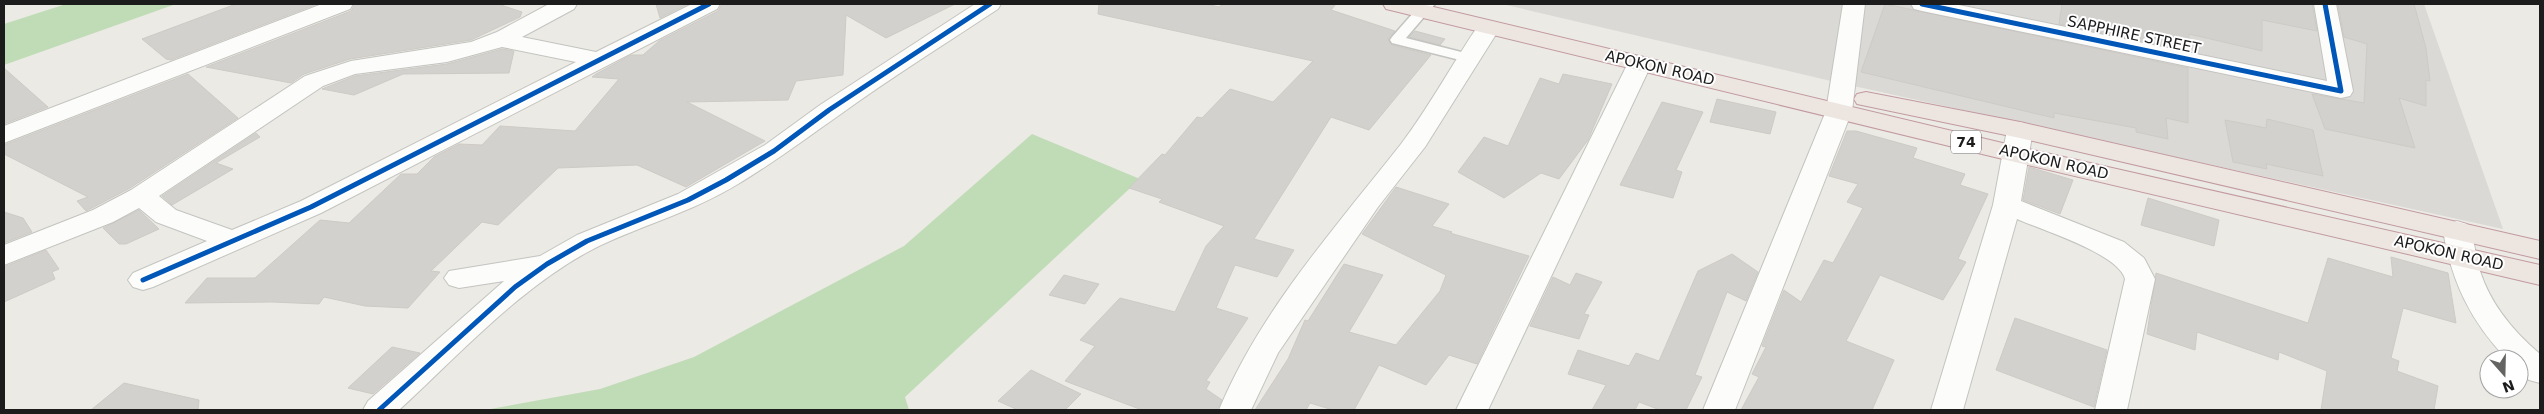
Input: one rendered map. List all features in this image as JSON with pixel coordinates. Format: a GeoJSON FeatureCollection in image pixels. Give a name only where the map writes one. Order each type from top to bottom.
{"type":"FeatureCollection","features":[{"type":"Feature","properties":{"kind":"highway","name":"APOKON ROAD"},"geometry":{"type":"LineString","coordinates":[[1394,4],[1425,7],[1488,28],[1640,63],[1840,103],[2458,242],[2540,250]]}},
{"type":"Feature","properties":{"kind":"highway","name":"APOKON ROAD"},"geometry":{"type":"LineString","coordinates":[[1456,4],[1840,103]]}},
{"type":"Feature","properties":{"kind":"highway","name":"APOKON ROAD"},"geometry":{"type":"LineString","coordinates":[[2458,242],[2540,275]]}},
{"type":"Feature","properties":{"kind":"street"},"geometry":{"type":"LineString","coordinates":[[4,135],[342,4]]}},
{"type":"Feature","properties":{"kind":"street"},"geometry":{"type":"LineString","coordinates":[[4,256],[60,235],[141,196],[314,81],[332,72],[372,63],[468,51],[497,40],[566,4]]}},
{"type":"Feature","properties":{"kind":"street"},"geometry":{"type":"LineString","coordinates":[[143,280],[311,207],[709,4]]}},
{"type":"Feature","properties":{"kind":"street"},"geometry":{"type":"LineString","coordinates":[[379,410],[515,287],[547,264],[596,237],[688,200],[726,180],[774,151],[829,110],[990,4]]}},
{"type":"Feature","properties":{"kind":"street"},"geometry":{"type":"LineString","coordinates":[[1719,410],[1840,103],[1854,4]]}},
{"type":"Feature","properties":{"kind":"street","name":"SAPPHIRE STREET"},"geometry":{"type":"LineString","coordinates":[[1922,4],[2341,91],[2325,4]]}},
{"type":"Feature","properties":{"kind":"street"},"geometry":{"type":"LineString","coordinates":[[1234,410],[1275,335],[1368,202],[1412,147],[1441,105],[1488,28]]}},
{"type":"Feature","properties":{"kind":"street"},"geometry":{"type":"LineString","coordinates":[[497,40],[599,60]]}},
{"type":"Feature","properties":{"kind":"street"},"geometry":{"type":"LineString","coordinates":[[1472,410],[1640,63]]}},
{"type":"Feature","properties":{"kind":"street"},"geometry":{"type":"LineString","coordinates":[[1947,410],[2007,205],[2018,142]]}},
{"type":"Feature","properties":{"kind":"street"},"geometry":{"type":"LineString","coordinates":[[141,196],[166,216],[234,241]]}},
{"type":"Feature","properties":{"kind":"street"},"geometry":{"type":"LineString","coordinates":[[2007,205],[2114,248],[2128,257],[2138,269],[2140,279],[2111,410]]}},
{"type":"Feature","properties":{"kind":"street"},"geometry":{"type":"LineString","coordinates":[[2458,242],[2479,302],[2491,324],[2518,354],[2540,372]]}},
{"type":"Feature","properties":{"kind":"street"},"geometry":{"type":"LineString","coordinates":[[459,278],[547,264]]}},
{"type":"Feature","properties":{"kind":"lane"},"geometry":{"type":"LineString","coordinates":[[1425,7],[1397,40],[1468,58]]}},
{"type":"Feature","properties":{"kind":"shaded area"},"geometry":{"type":"Polygon","coordinates":[[[1502,4],[2424,4],[2503,229],[1831,81],[1502,4]]]}},
{"type":"Feature","properties":{"kind":"green space"},"geometry":{"type":"Polygon","coordinates":[[[66,4],[176,4],[4,65],[4,24],[66,4]]]}},
{"type":"Feature","properties":{"kind":"green space"},"geometry":{"type":"Polygon","coordinates":[[[1032,134],[1140,179],[905,397],[909,410],[485,410],[600,389],[694,357],[904,246],[1032,134]]]}},
{"type":"Feature","properties":{"kind":"building"},"geometry":{"type":"Polygon","coordinates":[[[236,4],[317,4],[171,60],[166,59],[142,39],[236,4]]]}},
{"type":"Feature","properties":{"kind":"building"},"geometry":{"type":"Polygon","coordinates":[[[355,4],[498,4],[522,12],[520,17],[471,40],[350,59],[304,74],[291,83],[206,67],[351,11],[355,4]]]}},
{"type":"Feature","properties":{"kind":"building"},"geometry":{"type":"Polygon","coordinates":[[[656,4],[688,4],[660,18],[656,4]]]}},
{"type":"Feature","properties":{"kind":"building"},"geometry":{"type":"Polygon","coordinates":[[[722,4],[955,4],[886,38],[846,15],[843,75],[796,81],[788,100],[687,102],[765,141],[686,187],[637,165],[558,168],[498,225],[482,222],[431,271],[440,272],[408,308],[365,306],[324,297],[319,304],[272,302],[185,303],[207,278],[255,278],[320,220],[349,223],[401,174],[417,174],[434,157],[459,144],[482,145],[500,126],[575,131],[619,79],[592,77],[631,55],[643,55],[659,41],[718,11],[722,4]]]}},
{"type":"Feature","properties":{"kind":"building"},"geometry":{"type":"Polygon","coordinates":[[[1099,4],[1206,4],[1219,7],[1223,4],[1336,4],[1331,10],[1395,31],[1388,39],[1392,45],[1431,55],[1369,130],[1331,117],[1254,239],[1294,250],[1277,277],[1235,265],[1216,308],[1248,318],[1206,381],[1210,382],[1206,389],[1222,400],[1217,410],[1142,410],[1065,381],[1095,346],[1080,340],[1120,298],[1175,312],[1206,246],[1224,226],[1159,202],[1162,199],[1129,188],[1162,154],[1165,155],[1197,117],[1202,118],[1230,89],[1273,102],[1313,61],[1098,14],[1099,4]]]}},
{"type":"Feature","properties":{"kind":"building"},"geometry":{"type":"Polygon","coordinates":[[[1885,4],[2188,68],[2188,123],[2166,118],[2168,139],[2136,132],[2136,128],[2054,113],[2054,118],[1861,72],[1885,4]]]}},
{"type":"Feature","properties":{"kind":"building"},"geometry":{"type":"Polygon","coordinates":[[[2062,4],[2312,4],[2317,31],[2262,20],[2262,51],[2189,34],[2189,51],[2059,24],[2062,4]]]}},
{"type":"Feature","properties":{"kind":"building"},"geometry":{"type":"Polygon","coordinates":[[[2338,4],[2414,4],[2426,48],[2430,81],[2426,80],[2426,106],[2399,98],[2415,148],[2325,129],[2312,94],[2364,103],[2367,44],[2344,37],[2338,4]]]}},
{"type":"Feature","properties":{"kind":"building"},"geometry":{"type":"Polygon","coordinates":[[[1415,31],[1445,39],[1440,45],[1409,37],[1415,31]]]}},
{"type":"Feature","properties":{"kind":"building"},"geometry":{"type":"Polygon","coordinates":[[[502,49],[514,51],[509,73],[403,74],[354,95],[322,89],[355,76],[447,64],[502,49]]]}},
{"type":"Feature","properties":{"kind":"building"},"geometry":{"type":"Polygon","coordinates":[[[4,68],[48,107],[4,124],[4,68]]]}},
{"type":"Feature","properties":{"kind":"building"},"geometry":{"type":"Polygon","coordinates":[[[188,74],[238,118],[130,188],[86,211],[77,201],[88,197],[4,154],[4,145],[188,74]]]}},
{"type":"Feature","properties":{"kind":"building"},"geometry":{"type":"Polygon","coordinates":[[[1563,74],[1612,84],[1588,140],[1559,179],[1541,173],[1504,198],[1458,172],[1484,137],[1508,146],[1540,78],[1559,84],[1563,74]]]}},
{"type":"Feature","properties":{"kind":"building"},"geometry":{"type":"Polygon","coordinates":[[[1717,99],[1776,112],[1770,134],[1710,122],[1717,99]]]}},
{"type":"Feature","properties":{"kind":"building"},"geometry":{"type":"Polygon","coordinates":[[[1662,102],[1703,112],[1676,170],[1682,172],[1673,198],[1620,185],[1662,102]]]}},
{"type":"Feature","properties":{"kind":"building"},"geometry":{"type":"Polygon","coordinates":[[[2267,119],[2313,130],[2323,176],[2266,164],[2267,169],[2233,162],[2225,120],[2266,128],[2267,119]]]}},
{"type":"Feature","properties":{"kind":"building"},"geometry":{"type":"Polygon","coordinates":[[[1847,131],[1856,131],[1917,148],[1913,158],[1965,174],[1960,185],[1988,194],[1958,259],[1966,262],[1943,300],[1880,275],[1846,341],[1894,360],[1872,410],[1741,410],[1759,377],[1752,374],[1766,347],[1762,346],[1784,290],[1801,302],[1824,260],[1833,263],[1863,208],[1847,202],[1858,184],[1829,176],[1847,131]]]}},
{"type":"Feature","properties":{"kind":"building"},"geometry":{"type":"Polygon","coordinates":[[[256,133],[260,137],[216,163],[233,169],[172,205],[162,196],[256,133]]]}},
{"type":"Feature","properties":{"kind":"building"},"geometry":{"type":"Polygon","coordinates":[[[2029,167],[2073,180],[2060,214],[2023,200],[2029,167]]]}},
{"type":"Feature","properties":{"kind":"building"},"geometry":{"type":"Polygon","coordinates":[[[1396,187],[1449,204],[1432,226],[1529,256],[1477,364],[1449,355],[1426,385],[1379,365],[1354,410],[1333,410],[1310,403],[1306,410],[1255,410],[1288,359],[1305,320],[1308,321],[1344,264],[1383,275],[1349,332],[1396,345],[1440,291],[1446,275],[1362,234],[1396,187]]]}},
{"type":"Feature","properties":{"kind":"building"},"geometry":{"type":"Polygon","coordinates":[[[2148,198],[2219,220],[2214,246],[2141,225],[2148,198]]]}},
{"type":"Feature","properties":{"kind":"building"},"geometry":{"type":"Polygon","coordinates":[[[139,210],[159,229],[126,244],[119,244],[103,228],[139,210]]]}},
{"type":"Feature","properties":{"kind":"building"},"geometry":{"type":"Polygon","coordinates":[[[4,212],[23,218],[32,232],[4,243],[4,212]]]}},
{"type":"Feature","properties":{"kind":"building"},"geometry":{"type":"Polygon","coordinates":[[[46,250],[59,269],[52,272],[55,279],[4,302],[4,267],[46,250]]]}},
{"type":"Feature","properties":{"kind":"building"},"geometry":{"type":"Polygon","coordinates":[[[1732,254],[1758,272],[1746,301],[1727,292],[1695,375],[1702,377],[1686,410],[1660,410],[1639,402],[1635,410],[1592,410],[1606,385],[1568,374],[1578,350],[1629,366],[1636,353],[1659,361],[1698,271],[1732,254]]]}},
{"type":"Feature","properties":{"kind":"building"},"geometry":{"type":"Polygon","coordinates":[[[2391,257],[2448,273],[2456,323],[2403,308],[2391,358],[2399,361],[2397,371],[2438,386],[2434,410],[2321,410],[2327,371],[2279,352],[2278,360],[2197,332],[2195,350],[2147,334],[2156,273],[2308,323],[2328,258],[2393,277],[2391,257]]]}},
{"type":"Feature","properties":{"kind":"building"},"geometry":{"type":"Polygon","coordinates":[[[1576,273],[1602,282],[1584,314],[1589,315],[1579,339],[1530,326],[1553,277],[1570,285],[1576,273]]]}},
{"type":"Feature","properties":{"kind":"building"},"geometry":{"type":"Polygon","coordinates":[[[1064,275],[1099,284],[1085,304],[1049,295],[1064,275]]]}},
{"type":"Feature","properties":{"kind":"building"},"geometry":{"type":"Polygon","coordinates":[[[2015,318],[2107,350],[2094,407],[1996,370],[2015,318]]]}},
{"type":"Feature","properties":{"kind":"building"},"geometry":{"type":"Polygon","coordinates":[[[392,347],[420,353],[373,394],[348,388],[392,347]]]}},
{"type":"Feature","properties":{"kind":"building"},"geometry":{"type":"Polygon","coordinates":[[[1031,370],[1081,394],[1065,410],[1018,410],[998,401],[1031,370]]]}},
{"type":"Feature","properties":{"kind":"building"},"geometry":{"type":"Polygon","coordinates":[[[124,383],[199,400],[198,410],[91,410],[124,383]]]}},
{"type":"Feature","properties":{"kind":"cycle path"},"geometry":{"type":"LineString","coordinates":[[143,280],[311,207],[709,4]]}},
{"type":"Feature","properties":{"kind":"cycle path"},"geometry":{"type":"LineString","coordinates":[[379,410],[515,287],[547,264],[587,241],[688,200],[726,180],[774,151],[829,110],[990,4]]}},
{"type":"Feature","properties":{"kind":"cycle path"},"geometry":{"type":"LineString","coordinates":[[1922,4],[2341,91],[2325,4]]}}]}
